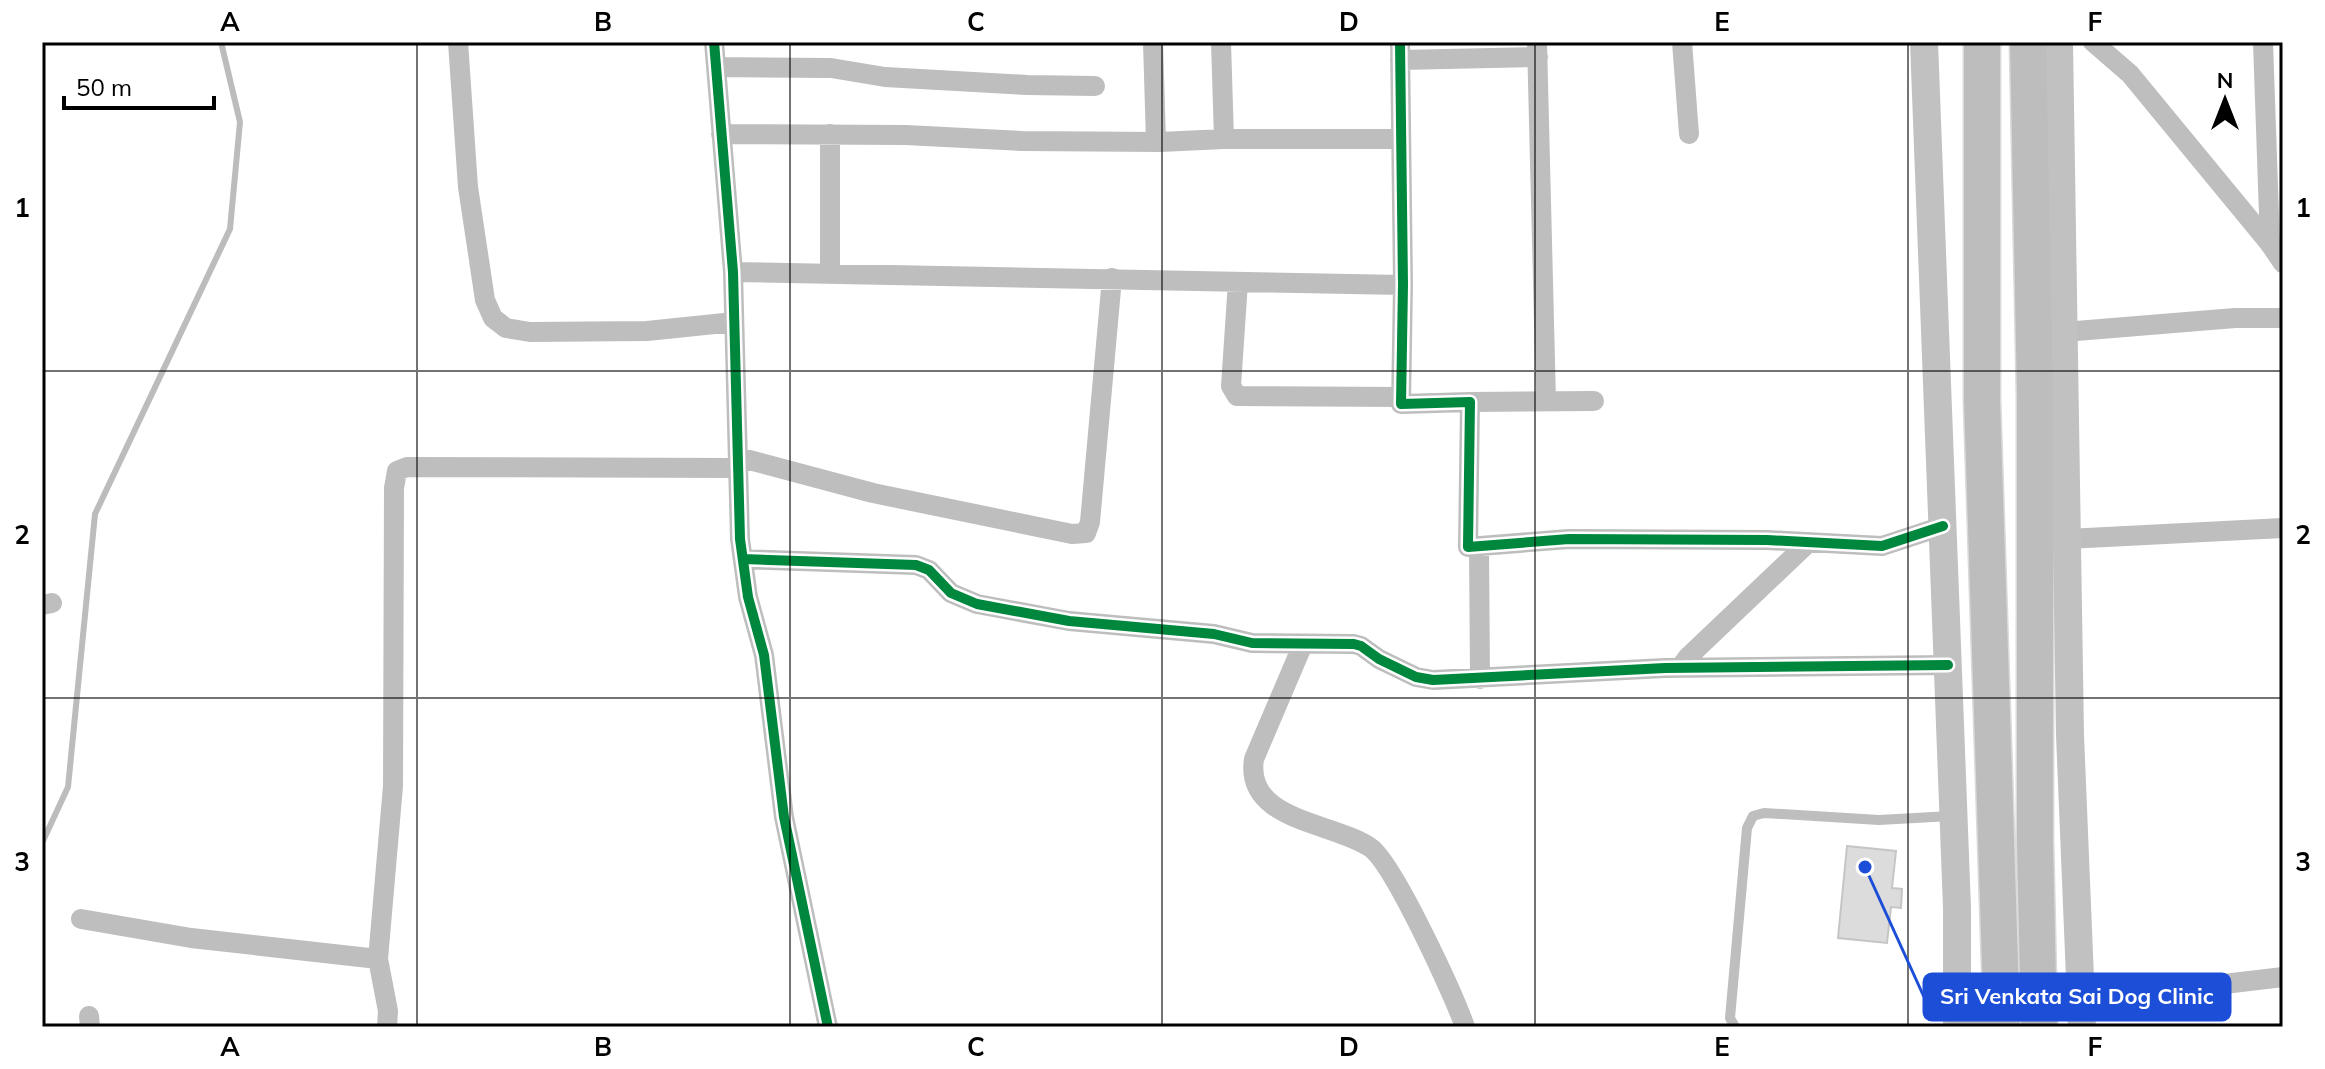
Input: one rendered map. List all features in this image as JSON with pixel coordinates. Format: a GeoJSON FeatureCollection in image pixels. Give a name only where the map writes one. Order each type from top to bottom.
{"type":"FeatureCollection","features":[{"type":"Feature","properties":{"kind":"highway"},"geometry":{"type":"LineString","coordinates":[[1982,42],[1982,401],[2002,1027]]}},
{"type":"Feature","properties":{"kind":"highway"},"geometry":{"type":"LineString","coordinates":[[2028,42],[2035,396],[2035,842],[2039,1027]]}},
{"type":"Feature","properties":{"kind":"street"},"geometry":{"type":"LineString","coordinates":[[458,42],[468,187],[485,300],[493,318],[506,328],[530,332],[647,331],[734,322]]}},
{"type":"Feature","properties":{"kind":"street"},"geometry":{"type":"LineString","coordinates":[[714,42],[733,272],[743,559],[748,597],[764,655],[784,817],[828,1027]]}},
{"type":"Feature","properties":{"kind":"street"},"geometry":{"type":"LineString","coordinates":[[1153,42],[1156,142]]}},
{"type":"Feature","properties":{"kind":"street"},"geometry":{"type":"LineString","coordinates":[[1221,42],[1224,139]]}},
{"type":"Feature","properties":{"kind":"street"},"geometry":{"type":"LineString","coordinates":[[1682,42],[1689,134]]}},
{"type":"Feature","properties":{"kind":"street"},"geometry":{"type":"LineString","coordinates":[[1924,42],[1963,1019]]}},
{"type":"Feature","properties":{"kind":"street"},"geometry":{"type":"LineString","coordinates":[[2059,42],[2070,735],[2082,1014],[2283,977]]}},
{"type":"Feature","properties":{"kind":"street"},"geometry":{"type":"LineString","coordinates":[[2093,42],[2130,74],[2283,263]]}},
{"type":"Feature","properties":{"kind":"street"},"geometry":{"type":"LineString","coordinates":[[1546,401],[1537,50],[1400,51],[1401,404],[1594,401]]}},
{"type":"Feature","properties":{"kind":"street"},"geometry":{"type":"LineString","coordinates":[[2270,51],[2275,188],[2270,244]]}},
{"type":"Feature","properties":{"kind":"street"},"geometry":{"type":"LineString","coordinates":[[716,67],[831,68],[885,77],[1095,86]]}},
{"type":"Feature","properties":{"kind":"street"},"geometry":{"type":"LineString","coordinates":[[721,134],[906,135],[1022,141],[1156,142],[1401,139]]}},
{"type":"Feature","properties":{"kind":"street"},"geometry":{"type":"LineString","coordinates":[[830,134],[830,273]]}},
{"type":"Feature","properties":{"kind":"street"},"geometry":{"type":"LineString","coordinates":[[733,272],[1403,285]]}},
{"type":"Feature","properties":{"kind":"street"},"geometry":{"type":"LineString","coordinates":[[387,1027],[388,1011],[378,959],[393,786],[394,488],[397,471],[407,467],[738,462],[1072,534],[1086,533],[1090,522],[1112,278]]}},
{"type":"Feature","properties":{"kind":"street"},"geometry":{"type":"LineString","coordinates":[[1238,282],[1231,386],[1237,396],[1401,397]]}},
{"type":"Feature","properties":{"kind":"street"},"geometry":{"type":"LineString","coordinates":[[2064,332],[2235,318],[2283,318]]}},
{"type":"Feature","properties":{"kind":"street"},"geometry":{"type":"LineString","coordinates":[[1470,402],[1468,547],[1569,539],[1882,546],[1943,526]]}},
{"type":"Feature","properties":{"kind":"street"},"geometry":{"type":"LineString","coordinates":[[2067,539],[2283,528]]}},
{"type":"Feature","properties":{"kind":"street"},"geometry":{"type":"LineString","coordinates":[[1680,668],[1809,542]]}},
{"type":"Feature","properties":{"kind":"street"},"geometry":{"type":"LineString","coordinates":[[1479,547],[1480,679]]}},
{"type":"Feature","properties":{"kind":"street"},"geometry":{"type":"LineString","coordinates":[[743,559],[916,565],[929,570],[951,593],[977,604],[1082,623],[1214,634],[1252,643],[1361,646],[1379,659],[1424,680],[1680,668],[1948,665]]}},
{"type":"Feature","properties":{"kind":"street"},"geometry":{"type":"LineString","coordinates":[[1303,644],[1254,759],[1253,769],[1258,787],[1275,808],[1356,840],[1379,856],[1450,989],[1465,1027]]}},
{"type":"Feature","properties":{"kind":"street"},"geometry":{"type":"LineString","coordinates":[[81,919],[191,938],[378,959]]}},
{"type":"Feature","properties":{"kind":"lane"},"geometry":{"type":"LineString","coordinates":[[1735,1027],[1730,1018],[1747,828],[1753,816],[1764,813],[1886,820],[1953,816]]}},
{"type":"Feature","properties":{"kind":"building"},"geometry":{"type":"Polygon","coordinates":[[[1847,846],[1896,851],[1892,888],[1902,889],[1901,908],[1891,907],[1887,943],[1838,938],[1847,846]]]}},
{"type":"Feature","properties":{"kind":"waterway"},"geometry":{"type":"LineString","coordinates":[[42,843],[68,787],[95,514],[230,229],[240,122],[221,42]]}},
{"type":"Feature","properties":{"kind":"cycle path"},"geometry":{"type":"LineString","coordinates":[[714,42],[733,272],[740,539],[748,597],[764,655],[784,817],[828,1027]]}},
{"type":"Feature","properties":{"kind":"cycle path"},"geometry":{"type":"LineString","coordinates":[[1400,42],[1401,404],[1470,402],[1468,547],[1569,539],[1767,540],[1882,546],[1943,526]]}},
{"type":"Feature","properties":{"kind":"cycle path"},"geometry":{"type":"LineString","coordinates":[[743,559],[916,565],[929,570],[951,593],[977,604],[1069,621],[1214,634],[1252,643],[1354,644],[1416,677],[1433,680],[1665,668],[1948,665]]}},
{"type":"Feature","properties":{"kind":"place","name":"Sri Venkata Sai Dog Clinic"},"geometry":{"type":"Point","coordinates":[1865,867]}}]}
